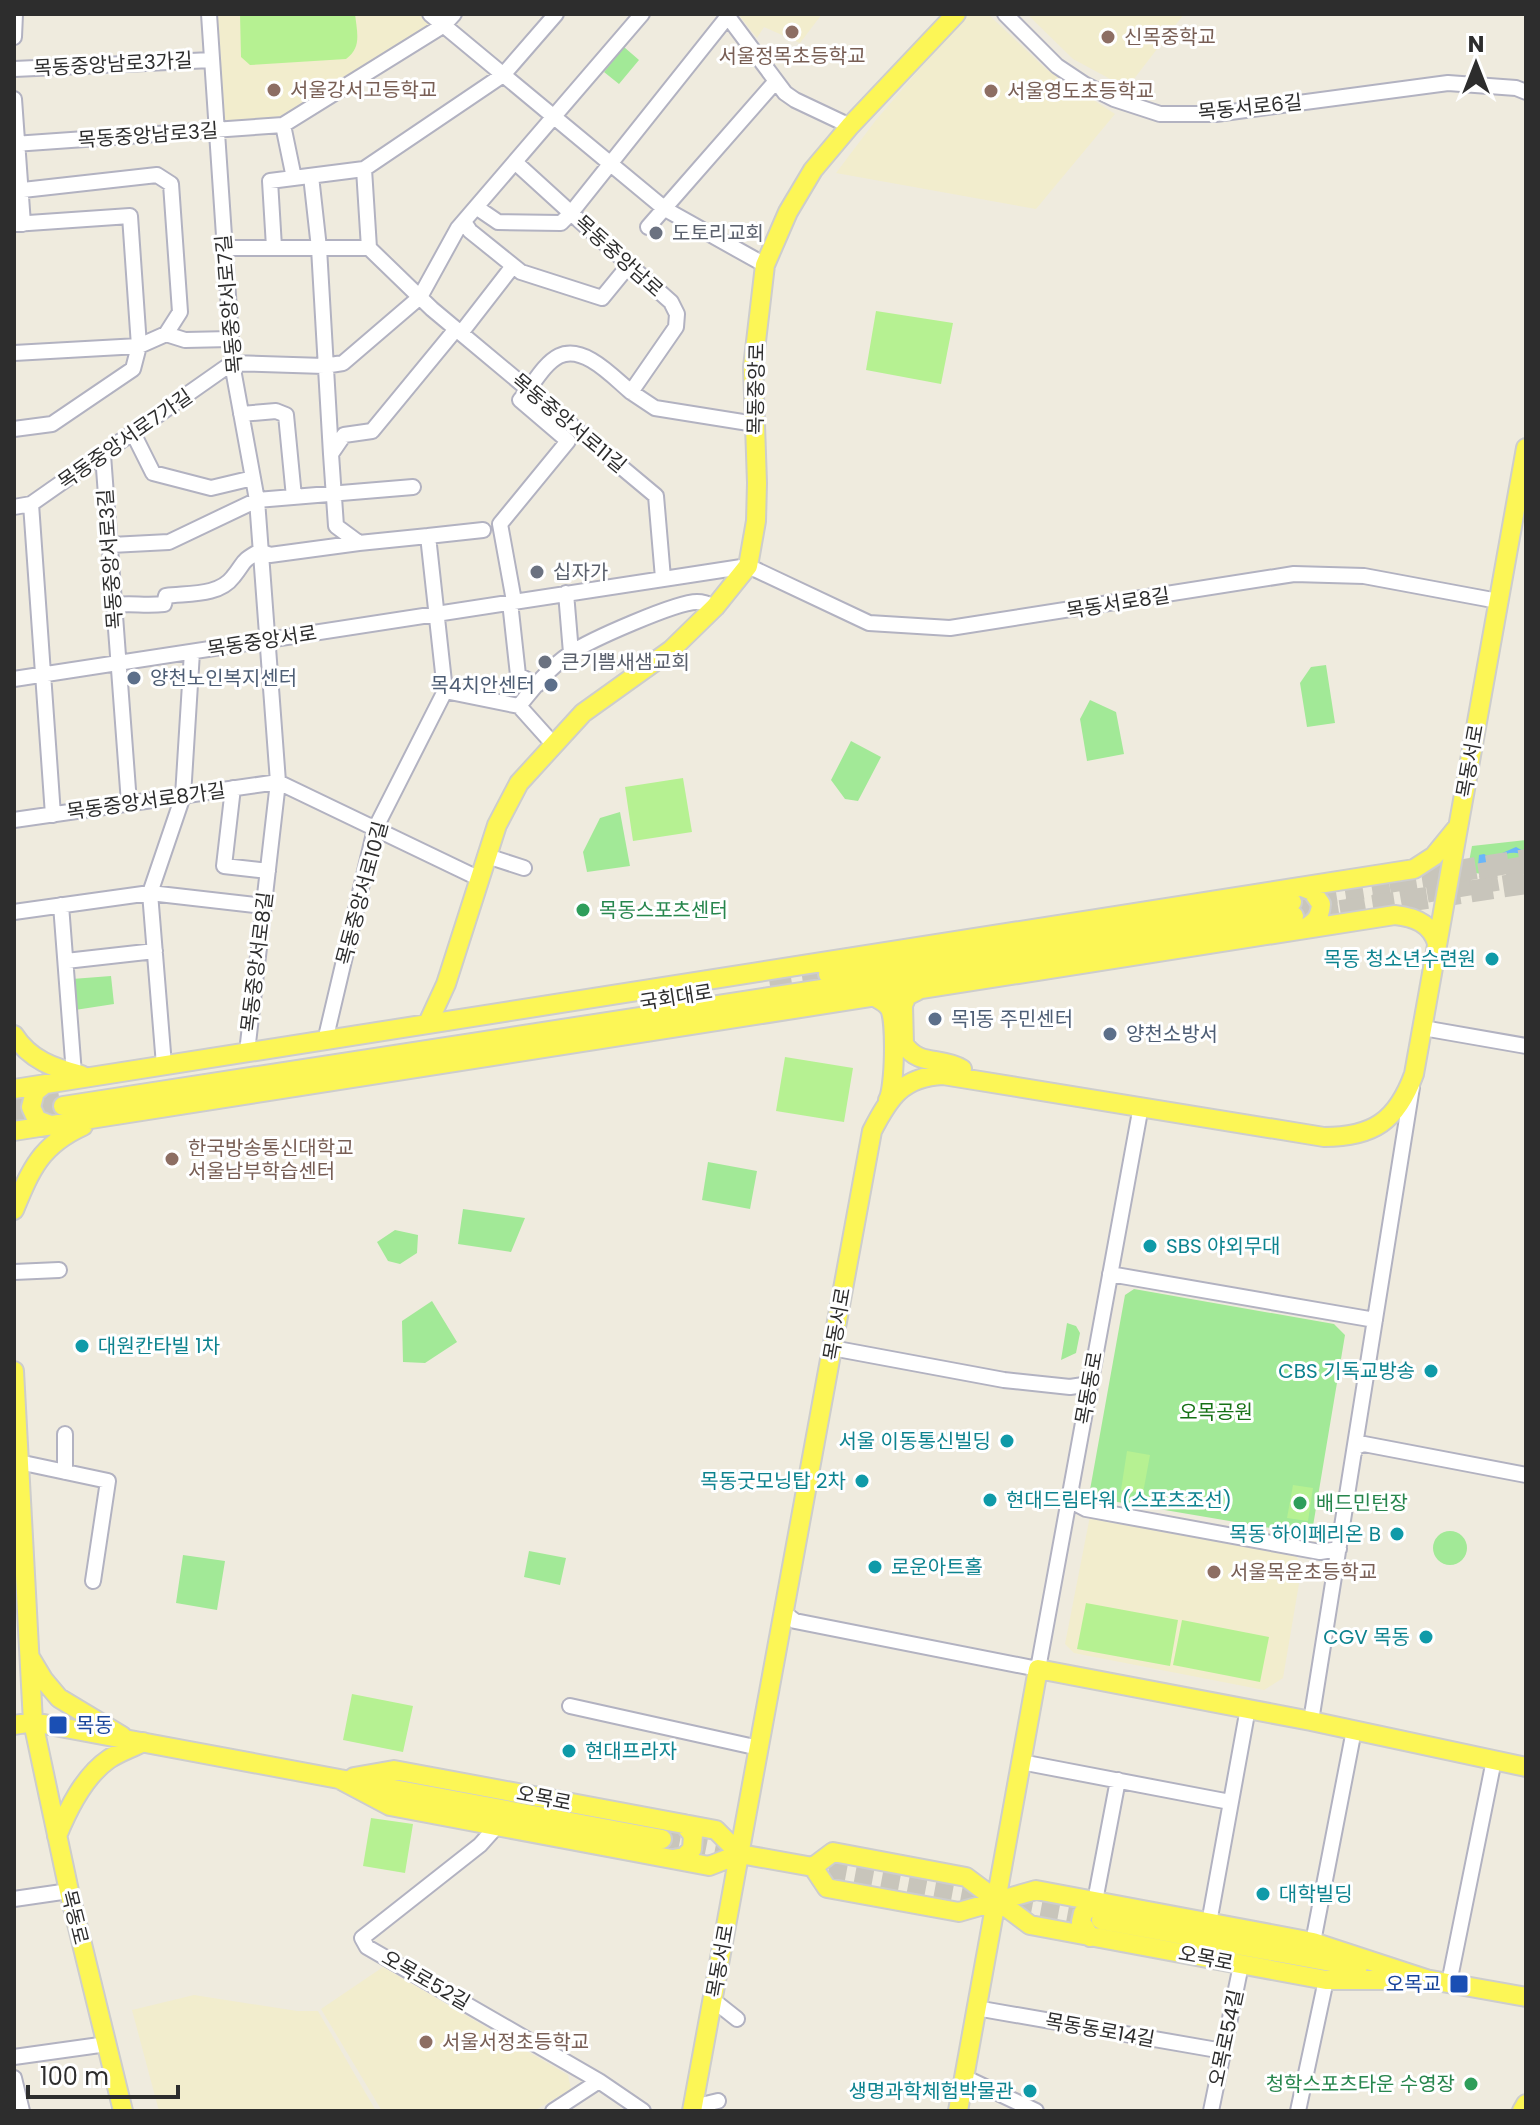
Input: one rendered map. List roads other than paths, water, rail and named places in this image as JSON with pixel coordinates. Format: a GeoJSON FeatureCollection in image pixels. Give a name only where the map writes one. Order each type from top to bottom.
{"type":"FeatureCollection","features":[{"type":"Feature","properties":{"kind":"main road","name":"목동중앙로"},"geometry":{"type":"LineString","coordinates":[[428,1023],[446,984],[497,825],[519,783],[583,713],[671,650],[715,607],[748,566],[756,521],[753,367],[765,265],[788,212],[813,170],[850,126],[956,14]]}},
{"type":"Feature","properties":{"kind":"main road","name":"목동서로"},"geometry":{"type":"LineString","coordinates":[[693,2109],[872,1131],[888,1100],[903,1086],[932,1075],[977,1079],[1324,1137],[1344,1137],[1364,1132],[1386,1120],[1399,1107],[1414,1074],[1423,1028],[1526,448]]}},
{"type":"Feature","properties":{"kind":"main road"},"geometry":{"type":"LineString","coordinates":[[14,1131],[921,989],[1297,909],[1414,869],[1434,856],[1458,827]]}},
{"type":"Feature","properties":{"kind":"main road"},"geometry":{"type":"LineString","coordinates":[[14,1035],[21,1046],[40,1061],[81,1076],[428,1023],[1297,909],[1408,916],[1429,928],[1437,943]]}},
{"type":"Feature","properties":{"kind":"main road","name":"국회대로"},"geometry":{"type":"LineString","coordinates":[[56,1094],[1297,909]]}},
{"type":"Feature","properties":{"kind":"main road"},"geometry":{"type":"LineString","coordinates":[[446,984],[455,1012],[473,1018]]}},
{"type":"Feature","properties":{"kind":"main road"},"geometry":{"type":"LineString","coordinates":[[921,989],[907,996],[903,1005],[903,1037],[908,1051],[923,1061],[955,1065],[977,1079]]}},
{"type":"Feature","properties":{"kind":"main road"},"geometry":{"type":"LineString","coordinates":[[875,997],[887,1005],[892,1018],[894,1079],[888,1100]]}},
{"type":"Feature","properties":{"kind":"main road"},"geometry":{"type":"LineString","coordinates":[[53,1126],[37,1120],[31,1107],[35,1092],[56,1094],[81,1076]]}},
{"type":"Feature","properties":{"kind":"main road"},"geometry":{"type":"LineString","coordinates":[[14,1089],[56,1094]]}},
{"type":"Feature","properties":{"kind":"main road"},"geometry":{"type":"LineString","coordinates":[[14,1210],[28,1176],[40,1157],[66,1134],[102,1118]]}},
{"type":"Feature","properties":{"kind":"main road","name":"목동로"},"geometry":{"type":"LineString","coordinates":[[14,1371],[27,1653],[23,1723]]}},
{"type":"Feature","properties":{"kind":"main road","name":"목동로"},"geometry":{"type":"LineString","coordinates":[[14,1610],[23,1723],[57,1836],[123,2111]]}},
{"type":"Feature","properties":{"kind":"main road"},"geometry":{"type":"LineString","coordinates":[[27,1653],[59,1698],[135,1741],[107,1760],[94,1774],[66,1815],[57,1836]]}},
{"type":"Feature","properties":{"kind":"main road"},"geometry":{"type":"LineString","coordinates":[[1038,1669],[1248,1708],[1526,1767]]}},
{"type":"Feature","properties":{"kind":"main road","name":"목동동로"},"geometry":{"type":"LineString","coordinates":[[958,2111],[1038,1669]]}},
{"type":"Feature","properties":{"kind":"main road","name":"오목로"},"geometry":{"type":"LineString","coordinates":[[23,1723],[662,1839]]}},
{"type":"Feature","properties":{"kind":"main road"},"geometry":{"type":"LineString","coordinates":[[1486,1759],[1510,1761],[1526,1758]]}},
{"type":"Feature","properties":{"kind":"main road","name":"오목로"},"geometry":{"type":"LineString","coordinates":[[339,1779],[394,1770],[684,1824],[716,1830],[740,1854]]}},
{"type":"Feature","properties":{"kind":"main road","name":"오목로"},"geometry":{"type":"LineString","coordinates":[[339,1779],[390,1806],[709,1866],[740,1854],[813,1867],[827,1888],[959,1912],[1036,1890],[1100,1908],[1426,1979],[1526,1997]]}},
{"type":"Feature","properties":{"kind":"main road"},"geometry":{"type":"LineString","coordinates":[[673,1859],[684,1857],[692,1849],[693,1835],[684,1824]]}},
{"type":"Feature","properties":{"kind":"main road","name":"오목로"},"geometry":{"type":"LineString","coordinates":[[813,1867],[833,1852],[966,1877],[1030,1925],[1241,1965],[1326,1980],[1426,1979]]}},
{"type":"Feature","properties":{"kind":"main road"},"geometry":{"type":"LineString","coordinates":[[1090,1937],[1081,1922],[1083,1913],[1093,1905],[1100,1908]]}},
{"type":"Feature","properties":{"kind":"main road","name":"오목로"},"geometry":{"type":"LineString","coordinates":[[1100,1908],[1313,1942],[1426,1979]]}},
{"type":"Feature","properties":{"kind":"main road"},"geometry":{"type":"LineString","coordinates":[[1522,2111],[1526,2104]]}},
{"type":"Feature","properties":{"kind":"street","name":"목동중앙남로3가길"},"geometry":{"type":"LineString","coordinates":[[14,37],[15,14]]}},
{"type":"Feature","properties":{"kind":"street","name":"목동중앙서로7길"},"geometry":{"type":"LineString","coordinates":[[209,14],[232,363],[257,500],[266,640]]}},
{"type":"Feature","properties":{"kind":"street"},"geometry":{"type":"LineString","coordinates":[[430,14],[449,20],[503,75],[665,209],[765,265]]}},
{"type":"Feature","properties":{"kind":"street"},"geometry":{"type":"LineString","coordinates":[[274,247],[270,181],[364,169],[503,75],[556,14]]}},
{"type":"Feature","properties":{"kind":"street"},"geometry":{"type":"LineString","coordinates":[[232,363],[324,366],[343,363],[420,297],[464,222],[642,14]]}},
{"type":"Feature","properties":{"kind":"street","name":"목동서로6길"},"geometry":{"type":"LineString","coordinates":[[1005,14],[1057,66],[1084,84],[1114,99],[1160,114],[1216,114],[1448,83],[1516,88],[1526,92]]}},
{"type":"Feature","properties":{"kind":"street"},"geometry":{"type":"LineString","coordinates":[[727,15],[776,81],[795,100],[850,126]]}},
{"type":"Feature","properties":{"kind":"street","name":"목동중앙남로"},"geometry":{"type":"LineString","coordinates":[[631,392],[676,327],[677,314],[671,302],[571,213],[727,15]]}},
{"type":"Feature","properties":{"kind":"street","name":"목동중앙남로3길"},"geometry":{"type":"LineString","coordinates":[[15,144],[283,125],[449,20]]}},
{"type":"Feature","properties":{"kind":"street","name":"목동중앙남로3가길"},"geometry":{"type":"LineString","coordinates":[[14,69],[212,60]]}},
{"type":"Feature","properties":{"kind":"street","name":"목동중앙남로"},"geometry":{"type":"LineString","coordinates":[[648,227],[776,81]]}},
{"type":"Feature","properties":{"kind":"street","name":"목동중앙남로3가길"},"geometry":{"type":"LineString","coordinates":[[14,99],[18,224]]}},
{"type":"Feature","properties":{"kind":"street"},"geometry":{"type":"LineString","coordinates":[[283,125],[294,178]]}},
{"type":"Feature","properties":{"kind":"street"},"geometry":{"type":"LineString","coordinates":[[476,207],[498,222],[561,223],[571,213],[515,162]]}},
{"type":"Feature","properties":{"kind":"street"},"geometry":{"type":"LineString","coordinates":[[224,248],[369,248],[364,169]]}},
{"type":"Feature","properties":{"kind":"street"},"geometry":{"type":"LineString","coordinates":[[14,353],[139,346],[166,334],[180,312],[171,184],[157,175],[17,190]]}},
{"type":"Feature","properties":{"kind":"street"},"geometry":{"type":"LineString","coordinates":[[311,176],[319,248],[336,526],[359,543]]}},
{"type":"Feature","properties":{"kind":"street"},"geometry":{"type":"LineString","coordinates":[[14,429],[52,424],[133,369],[139,346],[130,216],[18,224]]}},
{"type":"Feature","properties":{"kind":"street"},"geometry":{"type":"LineString","coordinates":[[464,222],[470,231],[521,272],[602,298],[629,265]]}},
{"type":"Feature","properties":{"kind":"street","name":"목동중앙서로11길"},"geometry":{"type":"LineString","coordinates":[[369,248],[458,331],[656,496],[663,578]]}},
{"type":"Feature","properties":{"kind":"street"},"geometry":{"type":"LineString","coordinates":[[331,454],[344,435],[372,431],[513,266]]}},
{"type":"Feature","properties":{"kind":"street"},"geometry":{"type":"LineString","coordinates":[[166,334],[185,340],[231,339]]}},
{"type":"Feature","properties":{"kind":"street"},"geometry":{"type":"LineString","coordinates":[[537,685],[518,675],[512,602],[500,524],[568,441],[520,400],[546,368],[560,355],[579,355],[589,359],[655,408],[755,424]]}},
{"type":"Feature","properties":{"kind":"street","name":"목동중앙서로7가길"},"geometry":{"type":"LineString","coordinates":[[14,507],[31,504],[232,363]]}},
{"type":"Feature","properties":{"kind":"street"},"geometry":{"type":"LineString","coordinates":[[241,414],[276,411],[286,415],[294,497]]}},
{"type":"Feature","properties":{"kind":"street"},"geometry":{"type":"LineString","coordinates":[[133,433],[153,473],[211,488],[253,478]]}},
{"type":"Feature","properties":{"kind":"street","name":"목동중앙서로3길"},"geometry":{"type":"LineString","coordinates":[[103,455],[129,803]]}},
{"type":"Feature","properties":{"kind":"street"},"geometry":{"type":"LineString","coordinates":[[111,545],[169,542],[257,500],[413,487]]}},
{"type":"Feature","properties":{"kind":"street"},"geometry":{"type":"LineString","coordinates":[[31,504],[53,815]]}},
{"type":"Feature","properties":{"kind":"street"},"geometry":{"type":"LineString","coordinates":[[114,605],[136,607],[164,604],[166,596],[217,590],[232,579],[242,561],[260,551],[270,555],[483,530]]}},
{"type":"Feature","properties":{"kind":"street"},"geometry":{"type":"LineString","coordinates":[[428,536],[445,691],[519,706],[554,745]]}},
{"type":"Feature","properties":{"kind":"street","name":"목동중앙서로"},"geometry":{"type":"LineString","coordinates":[[14,679],[748,566]]}},
{"type":"Feature","properties":{"kind":"street","name":"목동서로8길"},"geometry":{"type":"LineString","coordinates":[[748,566],[869,623],[950,628],[1294,574],[1364,576],[1498,601]]}},
{"type":"Feature","properties":{"kind":"street"},"geometry":{"type":"LineString","coordinates":[[566,593],[571,653]]}},
{"type":"Feature","properties":{"kind":"street"},"geometry":{"type":"LineString","coordinates":[[519,706],[571,653],[614,631],[684,604],[695,602],[715,607]]}},
{"type":"Feature","properties":{"kind":"street","name":"목동중앙서로8길"},"geometry":{"type":"LineString","coordinates":[[247,1052],[278,782],[266,640]]}},
{"type":"Feature","properties":{"kind":"street"},"geometry":{"type":"LineString","coordinates":[[164,1065],[150,893],[183,796],[192,652]]}},
{"type":"Feature","properties":{"kind":"street","name":"목동중앙서로10길"},"geometry":{"type":"LineString","coordinates":[[325,1041],[375,829],[445,691]]}},
{"type":"Feature","properties":{"kind":"street"},"geometry":{"type":"LineString","coordinates":[[278,782],[480,879]]}},
{"type":"Feature","properties":{"kind":"street","name":"목동중앙서로8가길"},"geometry":{"type":"LineString","coordinates":[[14,820],[278,782]]}},
{"type":"Feature","properties":{"kind":"street","name":"목동중앙서로8길"},"geometry":{"type":"LineString","coordinates":[[233,788],[224,866],[268,871]]}},
{"type":"Feature","properties":{"kind":"street"},"geometry":{"type":"LineString","coordinates":[[487,856],[524,868]]}},
{"type":"Feature","properties":{"kind":"street"},"geometry":{"type":"LineString","coordinates":[[14,912],[150,893],[264,906]]}},
{"type":"Feature","properties":{"kind":"street"},"geometry":{"type":"LineString","coordinates":[[61,905],[81,1076]]}},
{"type":"Feature","properties":{"kind":"street"},"geometry":{"type":"LineString","coordinates":[[66,961],[155,951]]}},
{"type":"Feature","properties":{"kind":"street"},"geometry":{"type":"LineString","coordinates":[[1423,1028],[1526,1046]]}},
{"type":"Feature","properties":{"kind":"street","name":"목동서로"},"geometry":{"type":"LineString","coordinates":[[1311,1721],[1414,1074]]}},
{"type":"Feature","properties":{"kind":"street","name":"목동동로"},"geometry":{"type":"LineString","coordinates":[[1038,1669],[1141,1106]]}},
{"type":"Feature","properties":{"kind":"street"},"geometry":{"type":"LineString","coordinates":[[14,1272],[59,1270]]}},
{"type":"Feature","properties":{"kind":"street"},"geometry":{"type":"LineString","coordinates":[[1110,1274],[1375,1320]]}},
{"type":"Feature","properties":{"kind":"street"},"geometry":{"type":"LineString","coordinates":[[832,1348],[1004,1380],[1070,1387],[1090,1384]]}},
{"type":"Feature","properties":{"kind":"street"},"geometry":{"type":"LineString","coordinates":[[65,1434],[65,1472]]}},
{"type":"Feature","properties":{"kind":"street"},"geometry":{"type":"LineString","coordinates":[[1353,1456],[1356,1447],[1364,1444],[1526,1475]]}},
{"type":"Feature","properties":{"kind":"street"},"geometry":{"type":"LineString","coordinates":[[16,1462],[108,1481],[93,1581]]}},
{"type":"Feature","properties":{"kind":"street"},"geometry":{"type":"LineString","coordinates":[[1069,1500],[1086,1509],[1198,1530],[1320,1552],[1339,1549]]}},
{"type":"Feature","properties":{"kind":"street"},"geometry":{"type":"LineString","coordinates":[[784,1613],[795,1621],[1038,1669]]}},
{"type":"Feature","properties":{"kind":"street"},"geometry":{"type":"LineString","coordinates":[[570,1706],[759,1748]]}},
{"type":"Feature","properties":{"kind":"street","name":"오목로"},"geometry":{"type":"LineString","coordinates":[[1209,1923],[1248,1708]]}},
{"type":"Feature","properties":{"kind":"street"},"geometry":{"type":"LineString","coordinates":[[14,1715],[23,1723]]}},
{"type":"Feature","properties":{"kind":"street"},"geometry":{"type":"LineString","coordinates":[[1313,1942],[1354,1730]]}},
{"type":"Feature","properties":{"kind":"street"},"geometry":{"type":"LineString","coordinates":[[1449,1983],[1486,1759]]}},
{"type":"Feature","properties":{"kind":"street"},"geometry":{"type":"LineString","coordinates":[[1021,1762],[1230,1802]]}},
{"type":"Feature","properties":{"kind":"street"},"geometry":{"type":"LineString","coordinates":[[1100,1908],[1118,1780]]}},
{"type":"Feature","properties":{"kind":"street","name":"오목로52길"},"geometry":{"type":"LineString","coordinates":[[497,1826],[480,1845],[362,1938],[367,1947],[599,2081],[643,2111]]}},
{"type":"Feature","properties":{"kind":"street"},"geometry":{"type":"LineString","coordinates":[[14,1899],[69,1891]]}},
{"type":"Feature","properties":{"kind":"street","name":"오목로54길"},"geometry":{"type":"LineString","coordinates":[[1211,2111],[1241,1965]]}},
{"type":"Feature","properties":{"kind":"street"},"geometry":{"type":"LineString","coordinates":[[1298,2111],[1326,1980]]}},
{"type":"Feature","properties":{"kind":"street"},"geometry":{"type":"LineString","coordinates":[[713,2000],[737,2019]]}},
{"type":"Feature","properties":{"kind":"street","name":"목동동로14길"},"geometry":{"type":"LineString","coordinates":[[976,2008],[1223,2051]]}},
{"type":"Feature","properties":{"kind":"street"},"geometry":{"type":"LineString","coordinates":[[14,2057],[107,2044]]}},
{"type":"Feature","properties":{"kind":"street"},"geometry":{"type":"LineString","coordinates":[[964,2077],[1036,2111]]}},
{"type":"Feature","properties":{"kind":"street"},"geometry":{"type":"LineString","coordinates":[[14,2078],[22,2111]]}},
{"type":"Feature","properties":{"kind":"street"},"geometry":{"type":"LineString","coordinates":[[553,2111],[599,2081]]}},
{"type":"Feature","properties":{"kind":"street"},"geometry":{"type":"LineString","coordinates":[[693,2109],[718,2101]]}},
{"type":"Feature","properties":{"kind":"water"},"geometry":{"type":"Polygon","coordinates":[[[1516,847],[1525,852],[1526,857],[1510,853],[1484,866],[1478,865],[1479,855],[1491,858],[1516,847]]]}},
{"type":"Feature","properties":{"kind":"tunnel"},"geometry":{"type":"LineString","coordinates":[[1389,882],[1526,860]]}},
{"type":"Feature","properties":{"kind":"tunnel"},"geometry":{"type":"LineString","coordinates":[[1292,902],[1526,865]]}},
{"type":"Feature","properties":{"kind":"tunnel"},"geometry":{"type":"LineString","coordinates":[[1294,916],[1520,878]]}},
{"type":"Feature","properties":{"kind":"tunnel"},"geometry":{"type":"LineString","coordinates":[[1275,921],[1526,883]]}},
{"type":"Feature","properties":{"kind":"tunnel"},"geometry":{"type":"LineString","coordinates":[[769,979],[849,967]]}},
{"type":"Feature","properties":{"kind":"tunnel"},"geometry":{"type":"LineString","coordinates":[[14,1100],[60,1093]]}},
{"type":"Feature","properties":{"kind":"tunnel"},"geometry":{"type":"LineString","coordinates":[[14,1114],[63,1106]]}},
{"type":"Feature","properties":{"kind":"tunnel"},"geometry":{"type":"LineString","coordinates":[[14,1122],[56,1115]]}},
{"type":"Feature","properties":{"kind":"tunnel"},"geometry":{"type":"LineString","coordinates":[[662,1839],[745,1855]]}},
{"type":"Feature","properties":{"kind":"tunnel"},"geometry":{"type":"LineString","coordinates":[[802,1865],[1096,1919]]}},
{"type":"Feature","properties":{"kind":"place","name":"서울정목초등학교"},"geometry":{"type":"Point","coordinates":[792,32]}},
{"type":"Feature","properties":{"kind":"place","name":"신목중학교"},"geometry":{"type":"Point","coordinates":[1108,37]}},
{"type":"Feature","properties":{"kind":"place","name":"서울강서고등학교"},"geometry":{"type":"Point","coordinates":[274,90]}},
{"type":"Feature","properties":{"kind":"place","name":"서울영도초등학교"},"geometry":{"type":"Point","coordinates":[991,91]}},
{"type":"Feature","properties":{"kind":"place","name":"도토리교회"},"geometry":{"type":"Point","coordinates":[656,233]}},
{"type":"Feature","properties":{"kind":"place","name":"십자가"},"geometry":{"type":"Point","coordinates":[537,572]}},
{"type":"Feature","properties":{"kind":"place","name":"큰기쁨새샘교회"},"geometry":{"type":"Point","coordinates":[545,662]}},
{"type":"Feature","properties":{"kind":"place","name":"양천노인복지센터"},"geometry":{"type":"Point","coordinates":[134,678]}},
{"type":"Feature","properties":{"kind":"place","name":"목4치안센터"},"geometry":{"type":"Point","coordinates":[551,685]}},
{"type":"Feature","properties":{"kind":"place","name":"목동스포츠센터"},"geometry":{"type":"Point","coordinates":[583,910]}},
{"type":"Feature","properties":{"kind":"place","name":"목동 청소년수련원"},"geometry":{"type":"Point","coordinates":[1492,959]}},
{"type":"Feature","properties":{"kind":"place","name":"목1동 주민센터"},"geometry":{"type":"Point","coordinates":[935,1019]}},
{"type":"Feature","properties":{"kind":"place","name":"양천소방서"},"geometry":{"type":"Point","coordinates":[1110,1034]}},
{"type":"Feature","properties":{"kind":"place","name":"한국방송통신대학교 서울남부학습센터"},"geometry":{"type":"Point","coordinates":[172,1159]}},
{"type":"Feature","properties":{"kind":"place","name":"SBS 야외무대"},"geometry":{"type":"Point","coordinates":[1150,1246]}},
{"type":"Feature","properties":{"kind":"place","name":"대원칸타빌 1차"},"geometry":{"type":"Point","coordinates":[82,1346]}},
{"type":"Feature","properties":{"kind":"place","name":"CBS 기독교방송"},"geometry":{"type":"Point","coordinates":[1431,1371]}},
{"type":"Feature","properties":{"kind":"place","name":"서울 이동통신빌딩"},"geometry":{"type":"Point","coordinates":[1007,1441]}},
{"type":"Feature","properties":{"kind":"place","name":"목동굿모닝탑 2차"},"geometry":{"type":"Point","coordinates":[862,1481]}},
{"type":"Feature","properties":{"kind":"place","name":"현대드림타워 (스포츠조선)"},"geometry":{"type":"Point","coordinates":[990,1500]}},
{"type":"Feature","properties":{"kind":"place","name":"배드민턴장"},"geometry":{"type":"Point","coordinates":[1300,1503]}},
{"type":"Feature","properties":{"kind":"place","name":"목동 하이페리온 B"},"geometry":{"type":"Point","coordinates":[1397,1534]}},
{"type":"Feature","properties":{"kind":"place","name":"로운아트홀"},"geometry":{"type":"Point","coordinates":[875,1567]}},
{"type":"Feature","properties":{"kind":"place","name":"서울목운초등학교"},"geometry":{"type":"Point","coordinates":[1214,1572]}},
{"type":"Feature","properties":{"kind":"place","name":"CGV 목동"},"geometry":{"type":"Point","coordinates":[1426,1637]}},
{"type":"Feature","properties":{"kind":"place","name":"목동"},"geometry":{"type":"Point","coordinates":[58,1725]}},
{"type":"Feature","properties":{"kind":"place","name":"현대프라자"},"geometry":{"type":"Point","coordinates":[569,1751]}},
{"type":"Feature","properties":{"kind":"place","name":"대학빌딩"},"geometry":{"type":"Point","coordinates":[1263,1894]}},
{"type":"Feature","properties":{"kind":"place","name":"오목교"},"geometry":{"type":"Point","coordinates":[1459,1984]}},
{"type":"Feature","properties":{"kind":"place","name":"서울서정초등학교"},"geometry":{"type":"Point","coordinates":[426,2042]}},
{"type":"Feature","properties":{"kind":"place","name":"청학스포츠타운 수영장"},"geometry":{"type":"Point","coordinates":[1471,2084]}},
{"type":"Feature","properties":{"kind":"place","name":"생명과학체험박물관"},"geometry":{"type":"Point","coordinates":[1030,2091]}},
{"type":"Feature","properties":{"kind":"park label","name":"오목공원"},"geometry":{"type":"Point","coordinates":[1216,1412]}}]}
